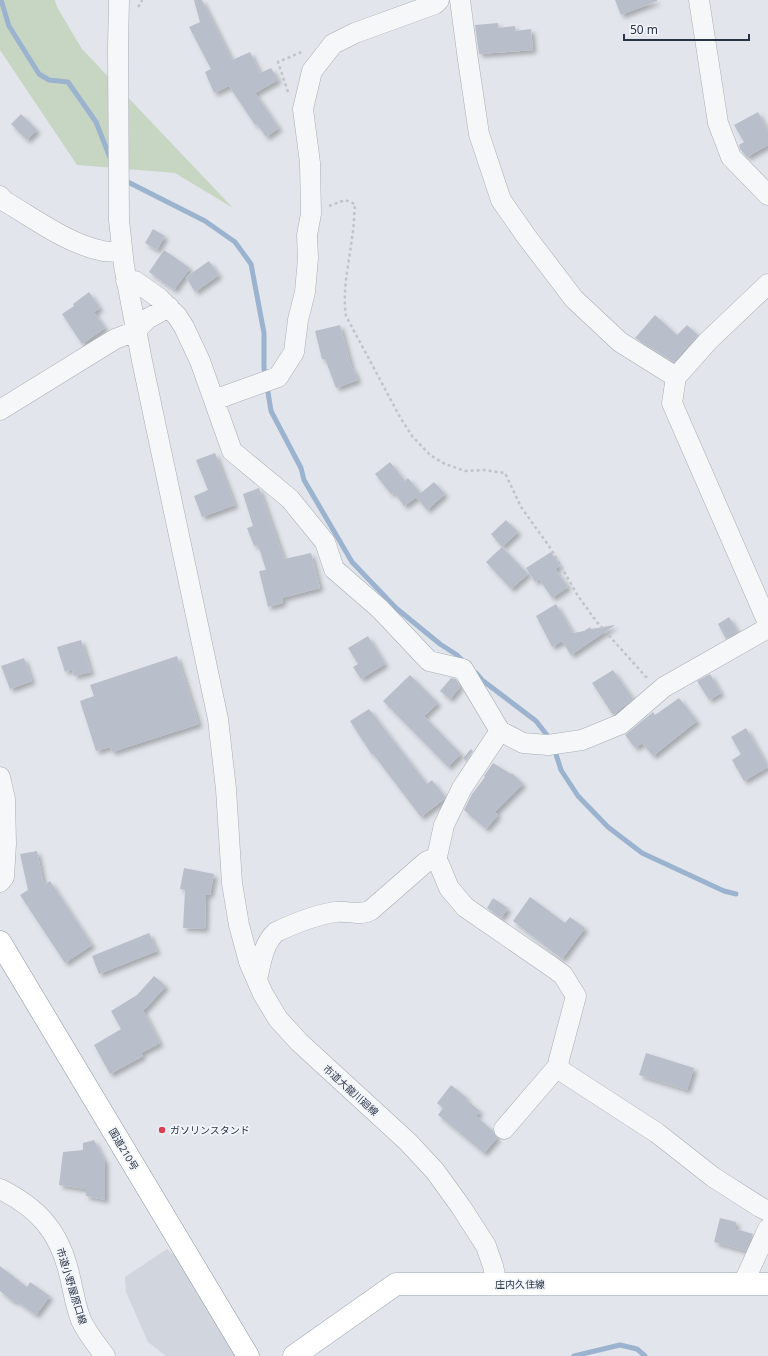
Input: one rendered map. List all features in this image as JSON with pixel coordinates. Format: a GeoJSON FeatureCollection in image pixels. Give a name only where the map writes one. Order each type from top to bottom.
{"type":"FeatureCollection","features":[{"type":"Feature","properties":{"kind":"main road","name":"国道210号"},"geometry":{"type":"LineString","coordinates":[[0,942],[248,1356]]}},
{"type":"Feature","properties":{"kind":"main road","name":"庄内久住線"},"geometry":{"type":"LineString","coordinates":[[294,1356],[396,1284],[768,1284]]}},
{"type":"Feature","properties":{"kind":"street","name":"市道大龍川廻線"},"geometry":{"type":"LineString","coordinates":[[118,0],[120,230],[122,252],[136,330],[218,719],[226,789],[232,883],[239,925],[249,962],[263,994],[278,1019],[299,1042],[408,1142],[435,1171],[461,1207],[486,1246],[497,1284]]}},
{"type":"Feature","properties":{"kind":"street"},"geometry":{"type":"LineString","coordinates":[[214,400],[278,377],[294,352],[298,320],[305,292],[308,258],[307,235],[311,214],[310,163],[303,109],[312,71],[333,44],[354,33],[435,4],[439,0]]}},
{"type":"Feature","properties":{"kind":"street"},"geometry":{"type":"LineString","coordinates":[[460,0],[479,134],[501,200],[526,236],[574,299],[620,342],[676,377]]}},
{"type":"Feature","properties":{"kind":"street"},"geometry":{"type":"LineString","coordinates":[[699,0],[718,123],[731,157],[768,195]]}},
{"type":"Feature","properties":{"kind":"street"},"geometry":{"type":"LineString","coordinates":[[0,196],[4,201],[60,235],[94,248],[105,251],[122,252]]}},
{"type":"Feature","properties":{"kind":"street"},"geometry":{"type":"LineString","coordinates":[[126,281],[135,281],[169,307],[184,327],[200,361],[232,451],[290,499],[325,542],[334,569],[380,609],[429,661],[463,670],[500,731],[523,743],[548,745],[582,740],[621,724],[664,688],[768,628]]}},
{"type":"Feature","properties":{"kind":"street"},"geometry":{"type":"LineString","coordinates":[[768,284],[708,341],[676,377],[672,403],[768,623]]}},
{"type":"Feature","properties":{"kind":"street"},"geometry":{"type":"LineString","coordinates":[[0,410],[115,339],[136,330],[147,319],[169,307]]}},
{"type":"Feature","properties":{"kind":"street"},"geometry":{"type":"LineString","coordinates":[[436,861],[444,824],[462,788],[500,731]]}},
{"type":"Feature","properties":{"kind":"street"},"geometry":{"type":"LineString","coordinates":[[0,777],[4,800],[6,844],[4,877],[0,882]]}},
{"type":"Feature","properties":{"kind":"street"},"geometry":{"type":"LineString","coordinates":[[257,979],[266,943],[276,932],[326,914],[336,912],[364,914],[371,910],[426,862],[430,860],[436,861],[439,864],[448,888],[465,907],[558,971],[576,996],[558,1066],[504,1129]]}},
{"type":"Feature","properties":{"kind":"street"},"geometry":{"type":"LineString","coordinates":[[558,1066],[563,1072],[657,1133],[713,1177],[760,1208],[768,1211]]}},
{"type":"Feature","properties":{"kind":"street","name":"市道小野屋原口線"},"geometry":{"type":"LineString","coordinates":[[0,1189],[19,1199],[33,1209],[46,1222],[56,1237],[64,1253],[81,1319],[88,1333],[104,1356]]}},
{"type":"Feature","properties":{"kind":"street"},"geometry":{"type":"LineString","coordinates":[[743,1284],[768,1229]]}},
{"type":"Feature","properties":{"kind":"path"},"geometry":{"type":"LineString","coordinates":[[311,214],[345,200],[355,204],[353,236],[344,306],[346,316],[400,417],[412,436],[430,455],[445,464],[465,471],[484,470],[505,473],[521,507],[551,549],[578,596],[591,614],[651,683]]}},
{"type":"Feature","properties":{"kind":"shaded area"},"geometry":{"type":"Polygon","coordinates":[[[167,1249],[185,1264],[235,1356],[166,1356],[148,1342],[126,1292],[125,1277],[167,1249]]]}},
{"type":"Feature","properties":{"kind":"green space"},"geometry":{"type":"Polygon","coordinates":[[[0,0],[55,0],[57,7],[82,49],[233,208],[175,173],[77,165],[0,50],[0,0]]]}},
{"type":"Feature","properties":{"kind":"building"},"geometry":{"type":"Polygon","coordinates":[[[194,0],[202,0],[232,60],[250,52],[260,73],[271,68],[278,80],[255,93],[279,128],[266,137],[257,124],[255,125],[229,86],[214,93],[205,72],[211,69],[189,27],[200,22],[194,0]]]}},
{"type":"Feature","properties":{"kind":"building"},"geometry":{"type":"Polygon","coordinates":[[[615,0],[657,0],[657,1],[621,15],[615,0]]]}},
{"type":"Feature","properties":{"kind":"building"},"geometry":{"type":"Polygon","coordinates":[[[498,23],[498,28],[515,26],[515,31],[531,29],[533,50],[479,54],[475,25],[498,23]]]}},
{"type":"Feature","properties":{"kind":"building"},"geometry":{"type":"Polygon","coordinates":[[[758,112],[768,131],[768,145],[747,157],[740,149],[739,145],[744,142],[734,125],[758,112]]]}},
{"type":"Feature","properties":{"kind":"building"},"geometry":{"type":"Polygon","coordinates":[[[21,114],[37,130],[27,140],[11,124],[21,114]]]}},
{"type":"Feature","properties":{"kind":"building"},"geometry":{"type":"Polygon","coordinates":[[[153,229],[165,236],[157,250],[145,243],[153,229]]]}},
{"type":"Feature","properties":{"kind":"building"},"geometry":{"type":"Polygon","coordinates":[[[164,250],[190,268],[174,290],[149,272],[164,250]]]}},
{"type":"Feature","properties":{"kind":"building"},"geometry":{"type":"Polygon","coordinates":[[[209,261],[219,275],[195,292],[186,277],[209,261]]]}},
{"type":"Feature","properties":{"kind":"building"},"geometry":{"type":"Polygon","coordinates":[[[89,292],[100,308],[94,312],[105,328],[82,344],[62,314],[74,306],[73,304],[89,292]]]}},
{"type":"Feature","properties":{"kind":"building"},"geometry":{"type":"Polygon","coordinates":[[[655,315],[677,335],[687,325],[698,335],[674,362],[635,338],[655,315]]]}},
{"type":"Feature","properties":{"kind":"building"},"geometry":{"type":"Polygon","coordinates":[[[340,325],[352,369],[353,368],[358,380],[336,388],[325,359],[322,359],[315,331],[340,325]]]}},
{"type":"Feature","properties":{"kind":"building"},"geometry":{"type":"Polygon","coordinates":[[[215,453],[235,505],[202,517],[194,496],[208,490],[196,460],[215,453]]]}},
{"type":"Feature","properties":{"kind":"building"},"geometry":{"type":"Polygon","coordinates":[[[390,462],[405,481],[408,478],[421,494],[404,506],[394,492],[391,494],[375,474],[390,462]]]}},
{"type":"Feature","properties":{"kind":"building"},"geometry":{"type":"Polygon","coordinates":[[[434,482],[445,494],[427,510],[416,497],[434,482]]]}},
{"type":"Feature","properties":{"kind":"building"},"geometry":{"type":"Polygon","coordinates":[[[259,488],[284,559],[311,553],[320,588],[282,598],[283,603],[268,607],[259,571],[266,570],[258,545],[254,546],[247,528],[253,526],[243,494],[259,488]]]}},
{"type":"Feature","properties":{"kind":"building"},"geometry":{"type":"Polygon","coordinates":[[[506,520],[518,532],[502,547],[491,534],[506,520]]]}},
{"type":"Feature","properties":{"kind":"building"},"geometry":{"type":"Polygon","coordinates":[[[502,547],[528,574],[511,589],[486,562],[502,547]]]}},
{"type":"Feature","properties":{"kind":"building"},"geometry":{"type":"Polygon","coordinates":[[[551,552],[560,566],[555,569],[568,587],[552,598],[539,579],[535,582],[526,568],[551,552]]]}},
{"type":"Feature","properties":{"kind":"building"},"geometry":{"type":"Polygon","coordinates":[[[556,604],[573,633],[584,631],[590,627],[591,629],[615,625],[571,655],[562,641],[552,647],[536,616],[556,604]]]}},
{"type":"Feature","properties":{"kind":"building"},"geometry":{"type":"Polygon","coordinates":[[[729,617],[738,632],[726,639],[718,624],[729,617]]]}},
{"type":"Feature","properties":{"kind":"building"},"geometry":{"type":"Polygon","coordinates":[[[368,636],[385,664],[361,679],[353,667],[358,664],[348,648],[368,636]]]}},
{"type":"Feature","properties":{"kind":"building"},"geometry":{"type":"Polygon","coordinates":[[[81,640],[91,672],[74,676],[72,669],[65,672],[57,647],[81,640]]]}},
{"type":"Feature","properties":{"kind":"building"},"geometry":{"type":"Polygon","coordinates":[[[177,656],[199,724],[112,752],[110,747],[96,751],[80,701],[94,696],[90,685],[177,656]]]}},
{"type":"Feature","properties":{"kind":"building"},"geometry":{"type":"Polygon","coordinates":[[[24,658],[32,681],[10,689],[1,666],[24,658]]]}},
{"type":"Feature","properties":{"kind":"building"},"geometry":{"type":"Polygon","coordinates":[[[613,670],[633,699],[613,715],[592,683],[613,670]]]}},
{"type":"Feature","properties":{"kind":"building"},"geometry":{"type":"Polygon","coordinates":[[[710,674],[721,693],[709,700],[697,681],[710,674]]]}},
{"type":"Feature","properties":{"kind":"building"},"geometry":{"type":"Polygon","coordinates":[[[410,675],[438,703],[424,716],[461,754],[448,767],[383,701],[410,675]]]}},
{"type":"Feature","properties":{"kind":"building"},"geometry":{"type":"Polygon","coordinates":[[[451,678],[456,679],[460,687],[450,699],[440,691],[451,678]]]}},
{"type":"Feature","properties":{"kind":"building"},"geometry":{"type":"Polygon","coordinates":[[[679,698],[697,721],[653,756],[642,743],[635,748],[625,735],[653,712],[655,715],[679,698]]]}},
{"type":"Feature","properties":{"kind":"building"},"geometry":{"type":"Polygon","coordinates":[[[369,709],[427,784],[432,780],[445,797],[421,817],[373,754],[372,755],[350,721],[369,709]]]}},
{"type":"Feature","properties":{"kind":"building"},"geometry":{"type":"Polygon","coordinates":[[[746,728],[768,767],[744,781],[732,760],[741,754],[731,737],[746,728]]]}},
{"type":"Feature","properties":{"kind":"building"},"geometry":{"type":"Polygon","coordinates":[[[471,749],[473,751],[466,761],[463,758],[471,749]]]}},
{"type":"Feature","properties":{"kind":"building"},"geometry":{"type":"Polygon","coordinates":[[[493,763],[511,774],[512,773],[523,784],[495,812],[498,815],[486,829],[464,810],[472,794],[485,777],[484,776],[493,763]]]}},
{"type":"Feature","properties":{"kind":"building"},"geometry":{"type":"Polygon","coordinates":[[[37,851],[44,885],[50,881],[92,945],[65,963],[20,895],[28,890],[20,854],[37,851]]]}},
{"type":"Feature","properties":{"kind":"building"},"geometry":{"type":"Polygon","coordinates":[[[184,868],[214,874],[210,895],[206,894],[205,929],[183,928],[185,890],[180,889],[184,868]]]}},
{"type":"Feature","properties":{"kind":"building"},"geometry":{"type":"Polygon","coordinates":[[[530,897],[565,923],[570,917],[585,928],[562,959],[513,921],[530,897]]]}},
{"type":"Feature","properties":{"kind":"building"},"geometry":{"type":"Polygon","coordinates":[[[493,898],[508,908],[501,918],[487,908],[493,898]]]}},
{"type":"Feature","properties":{"kind":"building"},"geometry":{"type":"Polygon","coordinates":[[[149,933],[157,951],[99,974],[92,956],[149,933]]]}},
{"type":"Feature","properties":{"kind":"building"},"geometry":{"type":"Polygon","coordinates":[[[154,976],[166,986],[143,1010],[160,1043],[141,1053],[143,1056],[110,1074],[94,1045],[121,1029],[111,1011],[137,995],[154,976]]]}},
{"type":"Feature","properties":{"kind":"building"},"geometry":{"type":"Polygon","coordinates":[[[646,1053],[694,1068],[687,1090],[639,1075],[646,1053]]]}},
{"type":"Feature","properties":{"kind":"building"},"geometry":{"type":"Polygon","coordinates":[[[451,1085],[480,1111],[476,1116],[493,1131],[497,1138],[484,1153],[438,1115],[443,1108],[437,1103],[451,1085]]]}},
{"type":"Feature","properties":{"kind":"building"},"geometry":{"type":"Polygon","coordinates":[[[94,1140],[105,1161],[105,1200],[86,1196],[86,1189],[59,1185],[63,1152],[83,1150],[83,1143],[94,1140]]]}},
{"type":"Feature","properties":{"kind":"building"},"geometry":{"type":"Polygon","coordinates":[[[720,1218],[736,1222],[736,1229],[753,1234],[746,1251],[714,1242],[720,1218]]]}},
{"type":"Feature","properties":{"kind":"building"},"geometry":{"type":"Polygon","coordinates":[[[0,1266],[27,1287],[30,1282],[50,1296],[36,1315],[15,1300],[14,1302],[0,1291],[0,1266]]]}},
{"type":"Feature","properties":{"kind":"waterway"},"geometry":{"type":"LineString","coordinates":[[1,0],[9,26],[39,74],[49,80],[68,82],[96,122],[111,160]]}},
{"type":"Feature","properties":{"kind":"waterway"},"geometry":{"type":"LineString","coordinates":[[124,180],[205,221],[235,242],[251,264],[264,333],[265,376]]}},
{"type":"Feature","properties":{"kind":"waterway"},"geometry":{"type":"LineString","coordinates":[[267,386],[271,411],[301,468],[304,480],[352,562],[396,608],[464,662]]}},
{"type":"Feature","properties":{"kind":"waterway"},"geometry":{"type":"LineString","coordinates":[[476,673],[482,680],[536,721],[550,739]]}},
{"type":"Feature","properties":{"kind":"waterway"},"geometry":{"type":"LineString","coordinates":[[554,748],[561,770],[578,796],[608,827],[642,853],[724,891],[736,894]]}},
{"type":"Feature","properties":{"kind":"waterway"},"geometry":{"type":"LineString","coordinates":[[574,1356],[620,1345],[637,1349],[645,1356]]}},
{"type":"Feature","properties":{"kind":"place","name":"ガソリンスタンド"},"geometry":{"type":"Point","coordinates":[162,1130]}}]}
